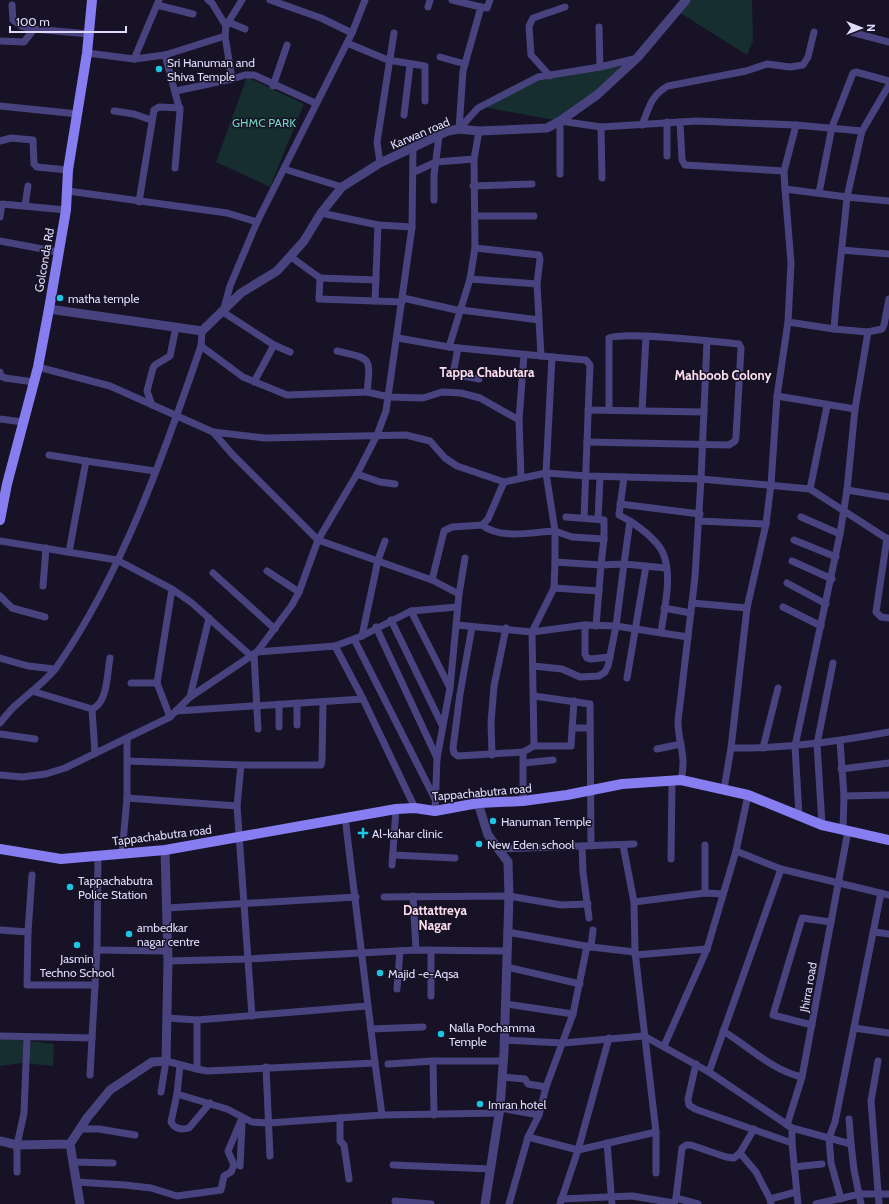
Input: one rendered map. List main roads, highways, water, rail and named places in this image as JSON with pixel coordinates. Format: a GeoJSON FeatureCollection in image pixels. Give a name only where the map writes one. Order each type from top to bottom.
{"type":"FeatureCollection","features":[{"type":"Feature","properties":{"kind":"main road","name":"Golconda Rd"},"geometry":{"type":"LineString","coordinates":[[0,520],[3,483],[23,422],[38,367],[49,309],[66,210],[68,170],[87,53],[92,0]]}},
{"type":"Feature","properties":{"kind":"main road","name":"Tappachabutra road"},"geometry":{"type":"LineString","coordinates":[[0,849],[61,859],[165,850],[240,838],[345,817],[396,809],[415,808],[435,811],[478,803],[523,801],[591,791],[622,784],[677,780],[748,795],[822,826],[889,840]]}},
{"type":"Feature","properties":{"kind":"place","name":"Sri Hanuman and Shiva Temple"},"geometry":{"type":"Point","coordinates":[159,69]}},
{"type":"Feature","properties":{"kind":"place","name":"matha temple"},"geometry":{"type":"Point","coordinates":[60,298]}},
{"type":"Feature","properties":{"kind":"place","name":"Hanuman Temple"},"geometry":{"type":"Point","coordinates":[493,821]}},
{"type":"Feature","properties":{"kind":"place","name":"Al-kahar clinic"},"geometry":{"type":"Point","coordinates":[363,833]}},
{"type":"Feature","properties":{"kind":"place","name":"New Eden school"},"geometry":{"type":"Point","coordinates":[479,844]}},
{"type":"Feature","properties":{"kind":"place","name":"Tappachabutra Police Station"},"geometry":{"type":"Point","coordinates":[70,887]}},
{"type":"Feature","properties":{"kind":"place","name":"ambedkar nagar centre"},"geometry":{"type":"Point","coordinates":[129,934]}},
{"type":"Feature","properties":{"kind":"place","name":"Jasmin Techno School"},"geometry":{"type":"Point","coordinates":[77,945]}},
{"type":"Feature","properties":{"kind":"place","name":"Majid -e-Aqsa"},"geometry":{"type":"Point","coordinates":[380,973]}},
{"type":"Feature","properties":{"kind":"place","name":"Nalla Pochamma Temple"},"geometry":{"type":"Point","coordinates":[441,1034]}},
{"type":"Feature","properties":{"kind":"place","name":"Imran hotel"},"geometry":{"type":"Point","coordinates":[480,1104]}},
{"type":"Feature","properties":{"kind":"district","name":"Tappa Chabutara"},"geometry":{"type":"Point","coordinates":[487,372]}},
{"type":"Feature","properties":{"kind":"district","name":"Mahboob Colony"},"geometry":{"type":"Point","coordinates":[723,375]}},
{"type":"Feature","properties":{"kind":"district","name":"Dattattreya Nagar"},"geometry":{"type":"Point","coordinates":[435,918]}},
{"type":"Feature","properties":{"kind":"park label","name":"GHMC PARK"},"geometry":{"type":"Point","coordinates":[264,122]}}]}
